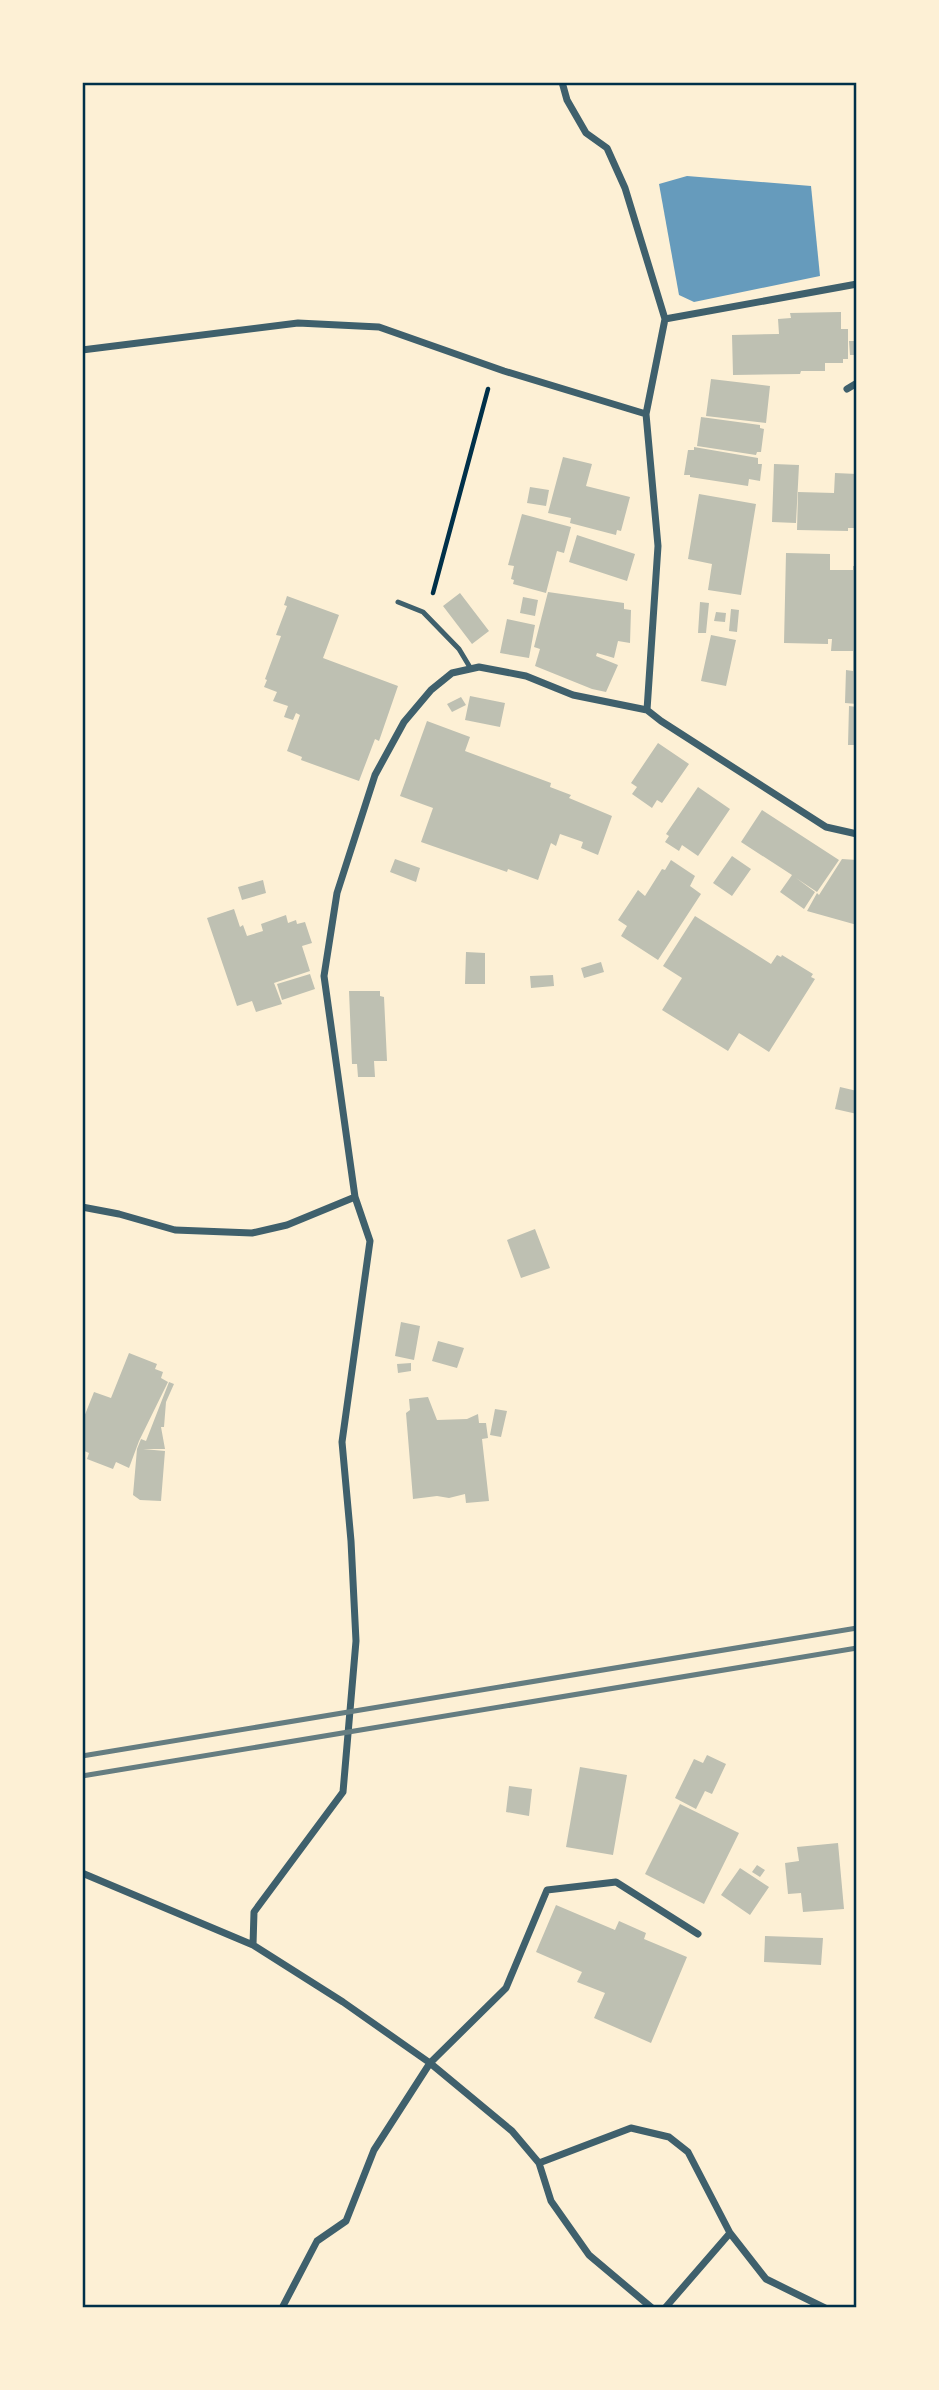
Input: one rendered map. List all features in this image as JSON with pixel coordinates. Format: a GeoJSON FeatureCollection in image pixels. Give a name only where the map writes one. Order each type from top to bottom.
{"type":"FeatureCollection","features":[{"type":"Feature","properties":{"kind":"street"},"geometry":{"type":"LineString","coordinates":[[562,82],[567,100],[586,133],[607,148],[625,188],[665,319],[646,414],[658,546],[647,710]]}},
{"type":"Feature","properties":{"kind":"street"},"geometry":{"type":"LineString","coordinates":[[665,319],[857,284]]}},
{"type":"Feature","properties":{"kind":"street"},"geometry":{"type":"LineString","coordinates":[[82,350],[298,323],[379,327],[494,367],[646,414]]}},
{"type":"Feature","properties":{"kind":"street"},"geometry":{"type":"LineString","coordinates":[[847,389],[857,383]]}},
{"type":"Feature","properties":{"kind":"street"},"geometry":{"type":"LineString","coordinates":[[253,1945],[254,1912],[343,1792],[356,1641],[342,1442],[370,1241],[355,1198],[324,976],[337,893],[375,775],[404,722],[431,690],[452,673],[479,667],[526,676],[573,695],[647,710],[826,827],[857,834]]}},
{"type":"Feature","properties":{"kind":"street"},"geometry":{"type":"LineString","coordinates":[[82,1207],[175,1230],[251,1233],[287,1225],[355,1198]]}},
{"type":"Feature","properties":{"kind":"street"},"geometry":{"type":"LineString","coordinates":[[82,1873],[253,1945],[343,2002],[430,2063],[512,2131],[539,2163],[551,2201],[589,2255],[652,2308]]}},
{"type":"Feature","properties":{"kind":"street"},"geometry":{"type":"LineString","coordinates":[[282,2308],[317,2241],[346,2221],[374,2150],[430,2063],[506,1988],[547,1890],[616,1882],[698,1934]]}},
{"type":"Feature","properties":{"kind":"street"},"geometry":{"type":"LineString","coordinates":[[539,2163],[631,2127],[669,2137],[688,2152],[730,2233],[766,2279],[825,2308]]}},
{"type":"Feature","properties":{"kind":"street"},"geometry":{"type":"LineString","coordinates":[[665,2308],[730,2233]]}},
{"type":"Feature","properties":{"kind":"lane"},"geometry":{"type":"LineString","coordinates":[[398,602],[423,612],[459,649],[471,669]]}},
{"type":"Feature","properties":{"kind":"path"},"geometry":{"type":"LineString","coordinates":[[423,612],[431,601],[494,367]]}},
{"type":"Feature","properties":{"kind":"water"},"geometry":{"type":"Polygon","coordinates":[[[687,176],[811,186],[820,276],[694,302],[679,295],[659,184],[687,176]]]}},
{"type":"Feature","properties":{"kind":"building"},"geometry":{"type":"Polygon","coordinates":[[[841,312],[841,329],[848,329],[848,359],[843,359],[843,363],[825,363],[825,371],[801,371],[800,374],[733,375],[732,335],[779,334],[778,319],[791,318],[790,313],[841,312]]]}},
{"type":"Feature","properties":{"kind":"building"},"geometry":{"type":"Polygon","coordinates":[[[849,341],[857,341],[857,355],[850,355],[849,341]]]}},
{"type":"Feature","properties":{"kind":"building"},"geometry":{"type":"Polygon","coordinates":[[[711,379],[770,386],[766,423],[706,416],[711,379]]]}},
{"type":"Feature","properties":{"kind":"building"},"geometry":{"type":"Polygon","coordinates":[[[701,417],[760,425],[760,428],[764,429],[761,452],[756,455],[697,446],[701,417]]]}},
{"type":"Feature","properties":{"kind":"building"},"geometry":{"type":"Polygon","coordinates":[[[694,447],[758,458],[758,464],[762,464],[760,481],[749,479],[748,486],[684,475],[688,450],[694,450],[694,447]]]}},
{"type":"Feature","properties":{"kind":"building"},"geometry":{"type":"Polygon","coordinates":[[[563,457],[592,464],[586,486],[630,497],[621,531],[617,530],[616,535],[570,523],[571,518],[548,513],[563,457]]]}},
{"type":"Feature","properties":{"kind":"building"},"geometry":{"type":"Polygon","coordinates":[[[774,464],[799,465],[796,523],[772,522],[774,464]]]}},
{"type":"Feature","properties":{"kind":"building"},"geometry":{"type":"Polygon","coordinates":[[[835,473],[857,474],[857,528],[848,528],[848,531],[797,530],[798,492],[834,493],[835,473]]]}},
{"type":"Feature","properties":{"kind":"building"},"geometry":{"type":"Polygon","coordinates":[[[530,487],[549,490],[546,506],[527,503],[530,487]]]}},
{"type":"Feature","properties":{"kind":"building"},"geometry":{"type":"Polygon","coordinates":[[[699,494],[756,504],[741,595],[708,590],[712,564],[688,559],[699,494]]]}},
{"type":"Feature","properties":{"kind":"building"},"geometry":{"type":"Polygon","coordinates":[[[522,514],[571,527],[564,553],[557,551],[546,593],[513,584],[514,580],[511,579],[514,566],[508,565],[522,514]]]}},
{"type":"Feature","properties":{"kind":"building"},"geometry":{"type":"Polygon","coordinates":[[[577,535],[635,554],[627,581],[569,562],[577,535]]]}},
{"type":"Feature","properties":{"kind":"building"},"geometry":{"type":"Polygon","coordinates":[[[786,553],[830,554],[830,570],[853,570],[853,566],[857,566],[857,704],[845,703],[846,670],[853,671],[853,651],[831,651],[832,639],[828,639],[828,644],[784,643],[786,553]]]}},
{"type":"Feature","properties":{"kind":"building"},"geometry":{"type":"Polygon","coordinates":[[[548,592],[624,603],[624,609],[631,610],[630,643],[618,641],[614,658],[597,653],[596,656],[618,665],[606,692],[535,666],[540,649],[534,647],[548,592]]]}},
{"type":"Feature","properties":{"kind":"building"},"geometry":{"type":"Polygon","coordinates":[[[460,593],[489,631],[472,644],[443,606],[460,593]]]}},
{"type":"Feature","properties":{"kind":"building"},"geometry":{"type":"Polygon","coordinates":[[[287,596],[339,615],[323,658],[398,686],[379,741],[375,739],[359,781],[301,760],[302,757],[287,751],[300,715],[296,713],[293,720],[284,717],[288,706],[273,701],[277,692],[264,687],[281,636],[276,635],[287,606],[284,605],[287,596]]]}},
{"type":"Feature","properties":{"kind":"building"},"geometry":{"type":"Polygon","coordinates":[[[523,597],[538,600],[535,616],[520,613],[523,597]]]}},
{"type":"Feature","properties":{"kind":"building"},"geometry":{"type":"Polygon","coordinates":[[[700,602],[709,603],[706,633],[698,633],[700,602]]]}},
{"type":"Feature","properties":{"kind":"building"},"geometry":{"type":"Polygon","coordinates":[[[731,609],[739,610],[737,632],[729,631],[731,609]]]}},
{"type":"Feature","properties":{"kind":"building"},"geometry":{"type":"Polygon","coordinates":[[[716,612],[726,613],[725,622],[714,621],[716,612]]]}},
{"type":"Feature","properties":{"kind":"building"},"geometry":{"type":"Polygon","coordinates":[[[507,619],[535,625],[529,658],[500,653],[507,619]]]}},
{"type":"Feature","properties":{"kind":"building"},"geometry":{"type":"Polygon","coordinates":[[[711,635],[736,640],[726,686],[701,681],[711,635]]]}},
{"type":"Feature","properties":{"kind":"building"},"geometry":{"type":"Polygon","coordinates":[[[470,696],[505,703],[500,727],[465,720],[470,696]]]}},
{"type":"Feature","properties":{"kind":"building"},"geometry":{"type":"Polygon","coordinates":[[[461,697],[466,705],[452,712],[447,704],[461,697]]]}},
{"type":"Feature","properties":{"kind":"building"},"geometry":{"type":"Polygon","coordinates":[[[849,706],[857,707],[857,745],[848,745],[849,706]]]}},
{"type":"Feature","properties":{"kind":"building"},"geometry":{"type":"Polygon","coordinates":[[[427,721],[470,737],[465,751],[551,783],[550,787],[571,795],[569,798],[612,816],[598,855],[581,848],[583,842],[560,834],[556,846],[551,843],[538,880],[421,842],[433,808],[400,796],[427,721]]]}},
{"type":"Feature","properties":{"kind":"building"},"geometry":{"type":"Polygon","coordinates":[[[658,743],[689,764],[662,803],[657,800],[652,808],[632,794],[637,787],[631,783],[658,743]]]}},
{"type":"Feature","properties":{"kind":"building"},"geometry":{"type":"Polygon","coordinates":[[[698,787],[730,809],[698,856],[682,845],[679,851],[665,842],[669,836],[666,834],[698,787]]]}},
{"type":"Feature","properties":{"kind":"building"},"geometry":{"type":"Polygon","coordinates":[[[762,810],[839,860],[817,892],[796,878],[815,892],[804,909],[780,892],[792,875],[741,842],[762,810]]]}},
{"type":"Feature","properties":{"kind":"building"},"geometry":{"type":"Polygon","coordinates":[[[732,856],[751,869],[732,896],[713,883],[732,856]]]}},
{"type":"Feature","properties":{"kind":"building"},"geometry":{"type":"Polygon","coordinates":[[[395,859],[420,868],[416,882],[390,872],[395,859]]]}},
{"type":"Feature","properties":{"kind":"building"},"geometry":{"type":"Polygon","coordinates":[[[842,859],[857,860],[857,925],[807,911],[842,859]]]}},
{"type":"Feature","properties":{"kind":"building"},"geometry":{"type":"Polygon","coordinates":[[[671,860],[695,876],[690,886],[701,894],[658,960],[621,936],[627,926],[618,920],[638,890],[645,896],[671,860]]]}},
{"type":"Feature","properties":{"kind":"building"},"geometry":{"type":"Polygon","coordinates":[[[263,880],[266,893],[242,900],[238,887],[263,880]]]}},
{"type":"Feature","properties":{"kind":"building"},"geometry":{"type":"Polygon","coordinates":[[[234,909],[240,927],[243,925],[247,936],[263,931],[261,924],[286,915],[288,923],[296,920],[297,924],[305,922],[312,943],[302,946],[310,971],[274,983],[282,1004],[256,1012],[252,1001],[237,1006],[207,918],[234,909]]]}},
{"type":"Feature","properties":{"kind":"building"},"geometry":{"type":"Polygon","coordinates":[[[695,916],[771,964],[777,955],[782,955],[813,974],[811,977],[815,979],[769,1052],[739,1033],[728,1051],[662,1010],[682,978],[663,966],[695,916]]]}},
{"type":"Feature","properties":{"kind":"building"},"geometry":{"type":"Polygon","coordinates":[[[466,952],[485,953],[485,984],[465,984],[466,952]]]}},
{"type":"Feature","properties":{"kind":"building"},"geometry":{"type":"Polygon","coordinates":[[[601,962],[604,972],[584,978],[581,968],[601,962]]]}},
{"type":"Feature","properties":{"kind":"building"},"geometry":{"type":"Polygon","coordinates":[[[310,974],[315,989],[282,1000],[277,984],[310,974]]]}},
{"type":"Feature","properties":{"kind":"building"},"geometry":{"type":"Polygon","coordinates":[[[553,975],[554,986],[531,988],[530,976],[553,975]]]}},
{"type":"Feature","properties":{"kind":"building"},"geometry":{"type":"Polygon","coordinates":[[[349,991],[380,991],[380,996],[384,997],[387,1061],[374,1061],[375,1077],[358,1077],[357,1064],[352,1064],[349,991]]]}},
{"type":"Feature","properties":{"kind":"building"},"geometry":{"type":"Polygon","coordinates":[[[840,1087],[857,1091],[857,1114],[835,1109],[840,1087]]]}},
{"type":"Feature","properties":{"kind":"building"},"geometry":{"type":"Polygon","coordinates":[[[535,1229],[550,1268],[521,1278],[507,1240],[535,1229]]]}},
{"type":"Feature","properties":{"kind":"building"},"geometry":{"type":"Polygon","coordinates":[[[401,1322],[420,1326],[414,1360],[395,1356],[401,1322]]]}},
{"type":"Feature","properties":{"kind":"building"},"geometry":{"type":"Polygon","coordinates":[[[438,1341],[464,1348],[457,1368],[432,1361],[438,1341]]]}},
{"type":"Feature","properties":{"kind":"building"},"geometry":{"type":"Polygon","coordinates":[[[129,1353],[157,1364],[155,1369],[163,1372],[161,1378],[168,1382],[129,1468],[116,1462],[113,1469],[87,1459],[89,1453],[82,1450],[82,1422],[94,1392],[111,1398],[129,1353]]]}},
{"type":"Feature","properties":{"kind":"building"},"geometry":{"type":"Polygon","coordinates":[[[411,1363],[411,1371],[398,1373],[397,1364],[411,1363]]]}},
{"type":"Feature","properties":{"kind":"building"},"geometry":{"type":"Polygon","coordinates":[[[169,1382],[174,1384],[166,1402],[164,1427],[161,1427],[165,1449],[143,1449],[165,1451],[161,1501],[140,1500],[133,1495],[137,1449],[141,1439],[146,1441],[169,1382]]]}},
{"type":"Feature","properties":{"kind":"building"},"geometry":{"type":"Polygon","coordinates":[[[428,1397],[437,1420],[467,1419],[478,1414],[479,1423],[486,1423],[488,1438],[482,1439],[489,1501],[466,1503],[465,1494],[449,1498],[437,1496],[413,1499],[406,1413],[410,1410],[409,1399],[428,1397]]]}},
{"type":"Feature","properties":{"kind":"building"},"geometry":{"type":"Polygon","coordinates":[[[495,1409],[507,1411],[501,1437],[490,1435],[495,1409]]]}},
{"type":"Feature","properties":{"kind":"building"},"geometry":{"type":"Polygon","coordinates":[[[707,1755],[726,1764],[712,1794],[705,1791],[696,1809],[675,1798],[694,1759],[703,1763],[707,1755]]]}},
{"type":"Feature","properties":{"kind":"building"},"geometry":{"type":"Polygon","coordinates":[[[580,1767],[627,1775],[613,1855],[566,1847],[580,1767]]]}},
{"type":"Feature","properties":{"kind":"building"},"geometry":{"type":"Polygon","coordinates":[[[509,1786],[532,1789],[529,1816],[506,1812],[509,1786]]]}},
{"type":"Feature","properties":{"kind":"building"},"geometry":{"type":"Polygon","coordinates":[[[680,1804],[739,1833],[704,1904],[645,1874],[680,1804]]]}},
{"type":"Feature","properties":{"kind":"building"},"geometry":{"type":"Polygon","coordinates":[[[838,1843],[844,1909],[803,1912],[801,1893],[788,1894],[785,1863],[799,1861],[797,1847],[838,1843]]]}},
{"type":"Feature","properties":{"kind":"building"},"geometry":{"type":"Polygon","coordinates":[[[757,1865],[765,1870],[760,1877],[752,1872],[757,1865]]]}},
{"type":"Feature","properties":{"kind":"building"},"geometry":{"type":"Polygon","coordinates":[[[740,1868],[769,1887],[750,1915],[721,1895],[740,1868]]]}},
{"type":"Feature","properties":{"kind":"building"},"geometry":{"type":"Polygon","coordinates":[[[556,1905],[615,1930],[619,1921],[646,1933],[644,1939],[687,1957],[651,2043],[594,2018],[605,1993],[577,1982],[582,1972],[536,1952],[556,1905]]]}},
{"type":"Feature","properties":{"kind":"building"},"geometry":{"type":"Polygon","coordinates":[[[765,1936],[823,1938],[821,1965],[764,1962],[765,1936]]]}},
{"type":"Feature","properties":{"kind":"railway"},"geometry":{"type":"LineString","coordinates":[[82,1756],[857,1628]]}},
{"type":"Feature","properties":{"kind":"railway"},"geometry":{"type":"LineString","coordinates":[[82,1776],[857,1648]]}}]}
